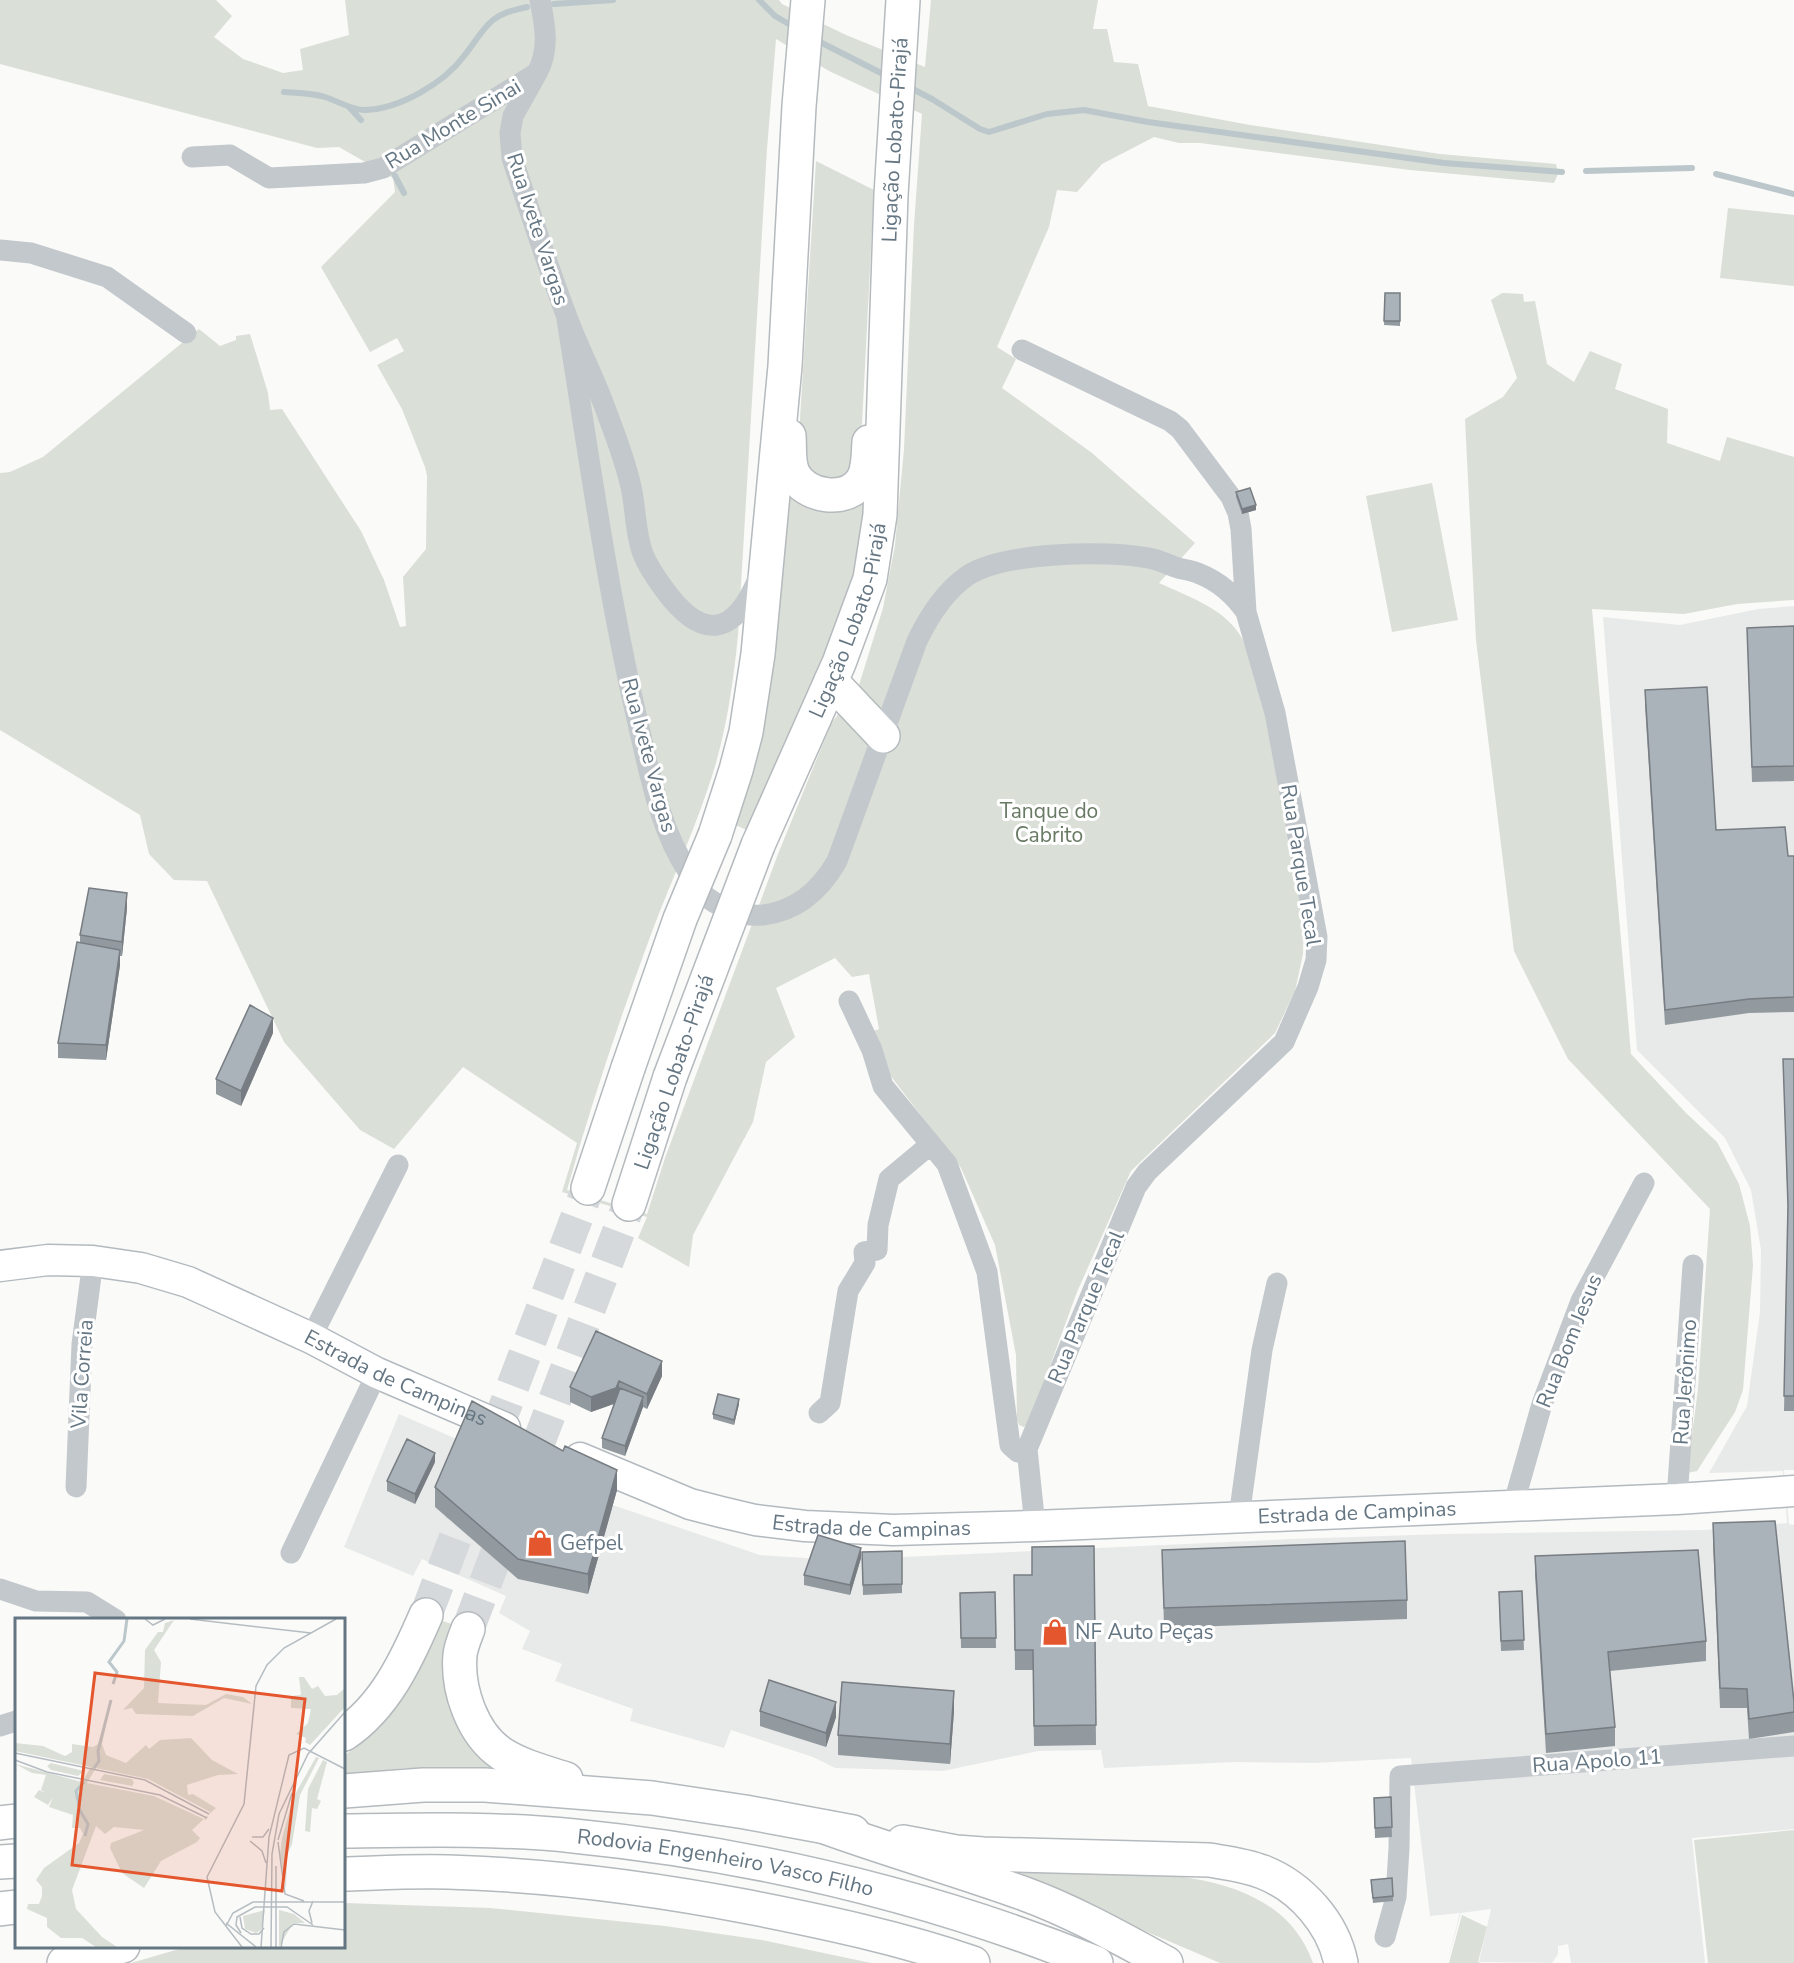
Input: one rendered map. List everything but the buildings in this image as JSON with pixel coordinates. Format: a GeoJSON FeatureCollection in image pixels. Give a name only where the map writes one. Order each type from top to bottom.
{"type":"FeatureCollection","features":[{"type":"Feature","properties":{"kind":"main road","name":"Ligação Lobato-Pirajá"},"geometry":{"type":"LineString","coordinates":[[588,1188],[680,919],[715,835],[746,732],[758,654],[785,366],[798,106],[808,0]]}},
{"type":"Feature","properties":{"kind":"main road","name":"Ligação Lobato-Pirajá"},"geometry":{"type":"LineString","coordinates":[[629,1204],[670,1077],[758,844],[831,681],[870,579],[880,515],[891,195],[903,0]]}},
{"type":"Feature","properties":{"kind":"main road"},"geometry":{"type":"LineString","coordinates":[[785,366],[789,461],[794,474],[811,491],[823,495],[846,493],[856,487],[866,472],[886,325]]}},
{"type":"Feature","properties":{"kind":"main road"},"geometry":{"type":"LineString","coordinates":[[831,681],[883,736]]}},
{"type":"Feature","properties":{"kind":"main road","name":"Estrada de Campinas"},"geometry":{"type":"LineString","coordinates":[[0,1266],[48,1260],[93,1261],[141,1268],[188,1282],[311,1338],[377,1372],[544,1444],[690,1504],[755,1520],[805,1526],[893,1530],[1677,1499],[1794,1491]]}},
{"type":"Feature","properties":{"kind":"main road"},"geometry":{"type":"LineString","coordinates":[[345,1733],[374,1707],[393,1681],[413,1646],[426,1615]]}},
{"type":"Feature","properties":{"kind":"main road"},"geometry":{"type":"LineString","coordinates":[[468,1629],[460,1652],[464,1695],[480,1731],[499,1752],[513,1761],[572,1781],[652,1798],[745,1812],[956,1852],[1199,1860],[1240,1865],[1264,1872],[1285,1883],[1299,1894],[1324,1922],[1340,1954],[1341,1963]]}},
{"type":"Feature","properties":{"kind":"main road"},"geometry":{"type":"LineString","coordinates":[[345,1791],[423,1785],[485,1785],[652,1798]]}},
{"type":"Feature","properties":{"kind":"main road"},"geometry":{"type":"LineString","coordinates":[[0,1823],[15,1821]]}},
{"type":"Feature","properties":{"kind":"main road"},"geometry":{"type":"LineString","coordinates":[[825,1827],[885,1849],[1027,1894],[1085,1920],[1166,1963]]}},
{"type":"Feature","properties":{"kind":"main road","name":"Rodovia Engenheiro Vasco Filho"},"geometry":{"type":"LineString","coordinates":[[345,1831],[454,1830],[573,1835],[702,1852],[818,1875],[926,1904],[1057,1947],[1096,1963]]}},
{"type":"Feature","properties":{"kind":"main road"},"geometry":{"type":"LineString","coordinates":[[0,1862],[15,1861]]}},
{"type":"Feature","properties":{"kind":"main road"},"geometry":{"type":"LineString","coordinates":[[345,1896],[446,1872]]}},
{"type":"Feature","properties":{"kind":"main road","name":"Rodovia Engenheiro Vasco Filho"},"geometry":{"type":"LineString","coordinates":[[345,1874],[446,1872],[570,1880],[684,1895],[803,1918],[925,1947],[973,1963]]}},
{"type":"Feature","properties":{"kind":"main road"},"geometry":{"type":"LineString","coordinates":[[0,1910],[15,1907]]}},
{"type":"Feature","properties":{"kind":"main road"},"geometry":{"type":"LineString","coordinates":[[64,1963],[119,1948]]}},
{"type":"Feature","properties":{"kind":"street","name":"Rua Monte Sinai"},"geometry":{"type":"LineString","coordinates":[[192,157],[230,155],[269,178],[374,171],[395,161],[537,74],[545,52],[540,0]]}},
{"type":"Feature","properties":{"kind":"street","name":"Rua Ivete Vargas"},"geometry":{"type":"LineString","coordinates":[[537,74],[513,116],[510,133],[512,158],[567,319],[603,402],[627,472],[642,552],[648,566],[678,607],[698,621],[709,625],[725,624],[743,608],[750,598],[768,554]]}},
{"type":"Feature","properties":{"kind":"street"},"geometry":{"type":"LineString","coordinates":[[0,250],[31,253],[107,277],[186,333]]}},
{"type":"Feature","properties":{"kind":"street","name":"Rua Ivete Vargas"},"geometry":{"type":"LineString","coordinates":[[567,319],[602,542],[638,724],[670,839],[700,891],[720,906],[759,915],[778,913],[816,890],[828,876],[837,861],[917,641],[930,614],[946,595],[968,576],[994,564],[1021,558],[1102,554],[1148,558],[1200,574],[1217,583],[1234,596],[1246,612]]}},
{"type":"Feature","properties":{"kind":"street","name":"Rua Parque Tecal"},"geometry":{"type":"LineString","coordinates":[[1022,350],[1170,421],[1180,429],[1231,497],[1238,513],[1241,529],[1246,612],[1275,713],[1317,937],[1316,960],[1308,987],[1284,1042],[1147,1172],[1136,1187],[1027,1449],[1035,1526]]}},
{"type":"Feature","properties":{"kind":"street"},"geometry":{"type":"LineString","coordinates":[[849,1001],[872,1050],[883,1086],[947,1164],[988,1275],[1010,1445],[1018,1452],[1027,1449]]}},
{"type":"Feature","properties":{"kind":"street"},"geometry":{"type":"LineString","coordinates":[[819,1413],[830,1403],[848,1291],[865,1263],[864,1252],[877,1250],[878,1225],[889,1179],[931,1144]]}},
{"type":"Feature","properties":{"kind":"street"},"geometry":{"type":"LineString","coordinates":[[311,1338],[398,1164]]}},
{"type":"Feature","properties":{"kind":"street","name":"Rua Bom Jesus"},"geometry":{"type":"LineString","coordinates":[[1513,1506],[1542,1404],[1581,1301],[1644,1184]]}},
{"type":"Feature","properties":{"kind":"street","name":"Vila Correia"},"geometry":{"type":"LineString","coordinates":[[76,1487],[82,1344],[93,1261]]}},
{"type":"Feature","properties":{"kind":"street","name":"Rua Jerônimo"},"geometry":{"type":"LineString","coordinates":[[1677,1499],[1693,1265]]}},
{"type":"Feature","properties":{"kind":"street"},"geometry":{"type":"LineString","coordinates":[[1239,1517],[1258,1373],[1277,1283]]}},
{"type":"Feature","properties":{"kind":"street"},"geometry":{"type":"LineString","coordinates":[[291,1553],[377,1372]]}},
{"type":"Feature","properties":{"kind":"street"},"geometry":{"type":"LineString","coordinates":[[0,1589],[36,1601],[87,1602],[113,1618]]}},
{"type":"Feature","properties":{"kind":"street"},"geometry":{"type":"LineString","coordinates":[[0,1726],[15,1721]]}},
{"type":"Feature","properties":{"kind":"street","name":"Rua Apolo 11"},"geometry":{"type":"LineString","coordinates":[[1385,1937],[1396,1897],[1400,1776],[1794,1746]]}},
{"type":"Feature","properties":{"kind":"shaded area"},"geometry":{"type":"Polygon","coordinates":[[[1794,606],[1794,1470],[1784,1470],[1789,1524],[1794,1525],[1794,1829],[1692,1838],[1705,1963],[1571,1963],[1568,1944],[1558,1946],[1558,1954],[1552,1963],[1479,1962],[1491,1909],[1461,1913],[1447,1963],[1460,1913],[1430,1916],[1411,1758],[1314,1763],[1236,1762],[1104,1768],[1101,1750],[1038,1751],[943,1771],[835,1768],[813,1757],[731,1730],[724,1748],[630,1721],[633,1709],[555,1681],[562,1664],[522,1649],[530,1631],[499,1613],[506,1596],[422,1559],[413,1576],[344,1547],[399,1414],[592,1498],[760,1555],[838,1560],[1291,1539],[1704,1530],[1787,1523],[1783,1471],[1709,1473],[1747,1406],[1760,1312],[1761,1250],[1751,1190],[1725,1138],[1637,1050],[1603,617],[1680,625],[1758,609],[1794,606]]]}},
{"type":"Feature","properties":{"kind":"green space","name":"Tanque do Cabrito"},"geometry":{"type":"Polygon","coordinates":[[[0,0],[216,0],[232,16],[214,37],[243,59],[283,73],[303,70],[300,49],[349,35],[345,0],[779,0],[782,4],[846,35],[925,67],[931,0],[1098,0],[1093,29],[1107,29],[1114,62],[1138,64],[1148,106],[1250,125],[1440,154],[1556,164],[1558,174],[1554,183],[1410,170],[1200,143],[1179,143],[1154,137],[1102,164],[1077,192],[1057,190],[1049,227],[997,347],[1016,359],[1002,388],[1092,453],[1195,543],[1159,583],[1217,612],[1236,629],[1243,640],[1254,666],[1295,851],[1304,924],[1303,954],[1295,991],[1275,1033],[1131,1171],[1077,1292],[1029,1423],[1024,1427],[1019,1425],[1017,1419],[1016,1355],[995,1245],[961,1168],[890,1075],[873,1031],[879,1029],[869,974],[852,977],[835,958],[776,988],[795,1037],[766,1062],[753,1122],[693,1235],[689,1267],[638,1238],[647,1217],[562,1192],[577,1143],[463,1067],[394,1149],[360,1130],[284,1042],[207,881],[174,880],[149,854],[140,815],[0,730],[0,473],[10,472],[43,457],[199,329],[220,346],[236,340],[236,336],[250,334],[268,393],[270,410],[282,409],[361,531],[384,580],[400,627],[406,626],[403,577],[426,549],[427,476],[402,409],[377,365],[404,351],[397,338],[370,352],[321,267],[395,192],[393,178],[339,147],[317,148],[0,64],[0,0]],[[776,39],[767,149],[738,635],[727,714],[719,753],[707,791],[653,928],[594,1098],[567,1190],[647,1214],[665,1158],[778,854],[831,724],[859,685],[883,608],[895,545],[904,449],[914,225],[922,114],[829,71],[776,39]]]}},
{"type":"Feature","properties":{"kind":"green space"},"geometry":{"type":"Polygon","coordinates":[[[816,161],[874,190],[861,444],[859,460],[838,482],[810,477],[799,435],[816,161]]]}},
{"type":"Feature","properties":{"kind":"green space"},"geometry":{"type":"Polygon","coordinates":[[[1728,208],[1794,215],[1794,286],[1720,278],[1728,208]]]}},
{"type":"Feature","properties":{"kind":"green space"},"geometry":{"type":"Polygon","coordinates":[[[1502,293],[1523,294],[1524,302],[1535,301],[1547,364],[1574,382],[1590,351],[1622,364],[1615,389],[1668,409],[1667,443],[1720,461],[1727,437],[1794,457],[1794,600],[1737,604],[1684,614],[1592,609],[1631,1054],[1686,1113],[1717,1142],[1739,1184],[1750,1226],[1753,1265],[1743,1390],[1735,1412],[1697,1471],[1687,1473],[1698,1389],[1710,1209],[1568,1059],[1514,951],[1476,640],[1465,419],[1503,397],[1517,378],[1491,300],[1502,293]]]}},
{"type":"Feature","properties":{"kind":"green space"},"geometry":{"type":"Polygon","coordinates":[[[1432,483],[1458,620],[1392,632],[1366,496],[1432,483]]]}},
{"type":"Feature","properties":{"kind":"green space"},"geometry":{"type":"Polygon","coordinates":[[[784,488],[868,491],[855,571],[843,613],[749,831],[733,824],[784,488]]]}},
{"type":"Feature","properties":{"kind":"green space"},"geometry":{"type":"Polygon","coordinates":[[[439,1620],[455,1625],[449,1701],[460,1731],[477,1754],[508,1771],[406,1768],[345,1775],[345,1755],[374,1728],[409,1675],[439,1620]]]}},
{"type":"Feature","properties":{"kind":"green space"},"geometry":{"type":"Polygon","coordinates":[[[1794,1830],[1794,1963],[1708,1963],[1694,1840],[1794,1830]]]}},
{"type":"Feature","properties":{"kind":"green space"},"geometry":{"type":"Polygon","coordinates":[[[979,1868],[1035,1873],[1158,1874],[1198,1879],[1235,1889],[1268,1905],[1295,1930],[1313,1963],[1220,1963],[1072,1900],[979,1868]]]}},
{"type":"Feature","properties":{"kind":"green space"},"geometry":{"type":"Polygon","coordinates":[[[345,1903],[490,1908],[665,1926],[762,1940],[871,1963],[131,1963],[183,1948],[345,1948],[345,1903]]]}},
{"type":"Feature","properties":{"kind":"green space"},"geometry":{"type":"Polygon","coordinates":[[[1462,1915],[1487,1927],[1478,1962],[1481,1963],[1449,1963],[1462,1915]]]}},
{"type":"Feature","properties":{"kind":"waterway"},"geometry":{"type":"LineString","coordinates":[[554,4],[613,0]]}},
{"type":"Feature","properties":{"kind":"waterway"},"geometry":{"type":"LineString","coordinates":[[759,0],[775,16],[794,27]]}},
{"type":"Feature","properties":{"kind":"waterway"},"geometry":{"type":"LineString","coordinates":[[284,92],[320,96],[360,110],[392,105],[419,93],[444,76],[497,17],[527,7]]}},
{"type":"Feature","properties":{"kind":"waterway"},"geometry":{"type":"LineString","coordinates":[[816,40],[887,76]]}},
{"type":"Feature","properties":{"kind":"waterway"},"geometry":{"type":"LineString","coordinates":[[907,86],[989,132],[1047,114],[1084,110],[1148,122],[1444,163],[1562,172]]}},
{"type":"Feature","properties":{"kind":"waterway"},"geometry":{"type":"LineString","coordinates":[[349,107],[361,120]]}},
{"type":"Feature","properties":{"kind":"waterway"},"geometry":{"type":"LineString","coordinates":[[1586,171],[1692,168]]}},
{"type":"Feature","properties":{"kind":"waterway"},"geometry":{"type":"LineString","coordinates":[[1716,174],[1794,194]]}},
{"type":"Feature","properties":{"kind":"waterway"},"geometry":{"type":"LineString","coordinates":[[395,176],[404,193]]}},
{"type":"Feature","properties":{"kind":"tunnel"},"geometry":{"type":"LineString","coordinates":[[426,1615],[588,1188]]}},
{"type":"Feature","properties":{"kind":"tunnel"},"geometry":{"type":"LineString","coordinates":[[468,1629],[629,1204]]}},
{"type":"Feature","properties":{"kind":"place","name":"Gefpel"},"geometry":{"type":"Point","coordinates":[540,1543]}},
{"type":"Feature","properties":{"kind":"place","name":"NF Auto Peças"},"geometry":{"type":"Point","coordinates":[1055,1632]}}]}
